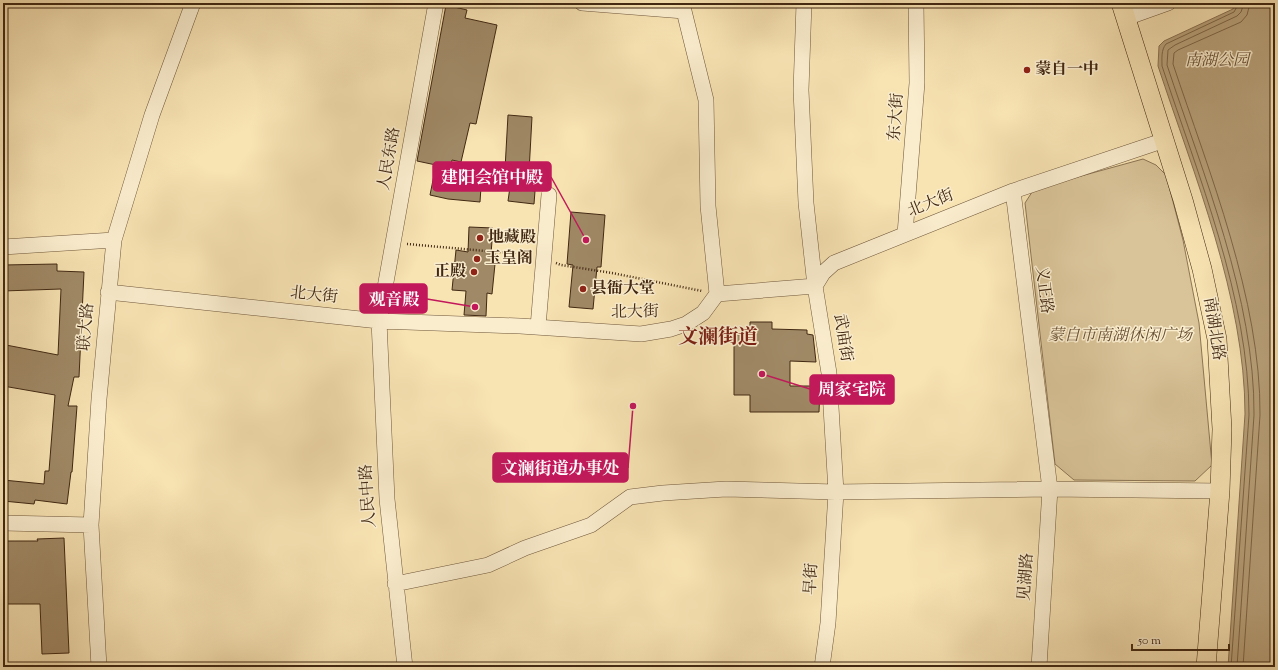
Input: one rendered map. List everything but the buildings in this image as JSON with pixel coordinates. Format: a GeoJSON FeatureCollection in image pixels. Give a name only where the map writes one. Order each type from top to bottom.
{"type":"FeatureCollection","features":[{"type":"Feature","properties":{"kind":"main road","name":"南湖北路"},"geometry":{"type":"LineString","coordinates":[[1124,10],[1165,140],[1202,269],[1217,339],[1222,430],[1220,491],[1206,667]]}},
{"type":"Feature","properties":{"kind":"street","name":"联大路"},"geometry":{"type":"LineString","coordinates":[[99,667],[91,525],[108,292],[114,240],[152,115],[193,3]]}},
{"type":"Feature","properties":{"kind":"street","name":"人民东路"},"geometry":{"type":"LineString","coordinates":[[379,321],[436,3]]}},
{"type":"Feature","properties":{"kind":"street"},"geometry":{"type":"LineString","coordinates":[[582,3],[684,11],[706,100],[708,206],[716,294],[815,286]]}},
{"type":"Feature","properties":{"kind":"street","name":"武庙街"},"geometry":{"type":"LineString","coordinates":[[804,3],[801,90],[806,203],[815,286],[829,373],[836,492]]}},
{"type":"Feature","properties":{"kind":"street","name":"东大街"},"geometry":{"type":"LineString","coordinates":[[905,234],[917,83],[916,3]]}},
{"type":"Feature","properties":{"kind":"street"},"geometry":{"type":"LineString","coordinates":[[1124,10],[1168,3]]}},
{"type":"Feature","properties":{"kind":"street","name":"北大街"},"geometry":{"type":"LineString","coordinates":[[815,286],[823,273],[834,263],[1013,191],[1165,140]]}},
{"type":"Feature","properties":{"kind":"street","name":"义正路"},"geometry":{"type":"LineString","coordinates":[[1013,191],[1050,488]]}},
{"type":"Feature","properties":{"kind":"street"},"geometry":{"type":"LineString","coordinates":[[538,327],[549,195]]}},
{"type":"Feature","properties":{"kind":"street"},"geometry":{"type":"LineString","coordinates":[[3,247],[114,240]]}},
{"type":"Feature","properties":{"kind":"street","name":"北大街"},"geometry":{"type":"LineString","coordinates":[[108,292],[379,321],[538,327],[640,334],[671,329],[686,324],[703,313],[716,294]]}},
{"type":"Feature","properties":{"kind":"street","name":"人民中路"},"geometry":{"type":"LineString","coordinates":[[379,321],[387,499],[405,667]]}},
{"type":"Feature","properties":{"kind":"street"},"geometry":{"type":"LineString","coordinates":[[395,584],[488,564],[525,548],[590,525],[630,497],[663,492],[726,489],[836,492],[1050,488],[1220,491]]}},
{"type":"Feature","properties":{"kind":"street","name":"见湖路"},"geometry":{"type":"LineString","coordinates":[[1039,667],[1050,488]]}},
{"type":"Feature","properties":{"kind":"street","name":"早街"},"geometry":{"type":"LineString","coordinates":[[822,667],[828,623],[836,492]]}},
{"type":"Feature","properties":{"kind":"street"},"geometry":{"type":"LineString","coordinates":[[3,523],[91,525]]}},
{"type":"Feature","properties":{"kind":"green space","name":"蒙自市南湖休闲广场"},"geometry":{"type":"Polygon","coordinates":[[[1143,159],[1156,165],[1166,175],[1183,240],[1199,323],[1212,465],[1195,481],[1074,480],[1055,464],[1025,203],[1034,189],[1143,159]]]}},
{"type":"Feature","properties":{"kind":"water","name":"南湖公园"},"geometry":{"type":"Polygon","coordinates":[[[1235,3],[1275,3],[1275,667],[1228,667],[1245,414],[1243,370],[1227,282],[1215,237],[1158,66],[1159,46],[1164,41],[1233,9],[1235,3]]]}},
{"type":"Feature","properties":{"kind":"place","name":"蒙自一中"},"geometry":{"type":"Point","coordinates":[1027,70]}},
{"type":"Feature","properties":{"kind":"place","name":"地藏殿"},"geometry":{"type":"Point","coordinates":[480,238]}},
{"type":"Feature","properties":{"kind":"place","name":"建阳会馆中殿"},"geometry":{"type":"Point","coordinates":[586,240]}},
{"type":"Feature","properties":{"kind":"place","name":"玉皇阁"},"geometry":{"type":"Point","coordinates":[477,259]}},
{"type":"Feature","properties":{"kind":"place","name":"正殿"},"geometry":{"type":"Point","coordinates":[474,272]}},
{"type":"Feature","properties":{"kind":"place","name":"县衙大堂"},"geometry":{"type":"Point","coordinates":[583,289]}},
{"type":"Feature","properties":{"kind":"place","name":"观音殿"},"geometry":{"type":"Point","coordinates":[475,307]}},
{"type":"Feature","properties":{"kind":"place","name":"周家宅院"},"geometry":{"type":"Point","coordinates":[762,374]}},
{"type":"Feature","properties":{"kind":"place","name":"文澜街道办事处"},"geometry":{"type":"Point","coordinates":[633,406]}},
{"type":"Feature","properties":{"kind":"district","name":"文澜街道"},"geometry":{"type":"Point","coordinates":[718,338]}}]}
